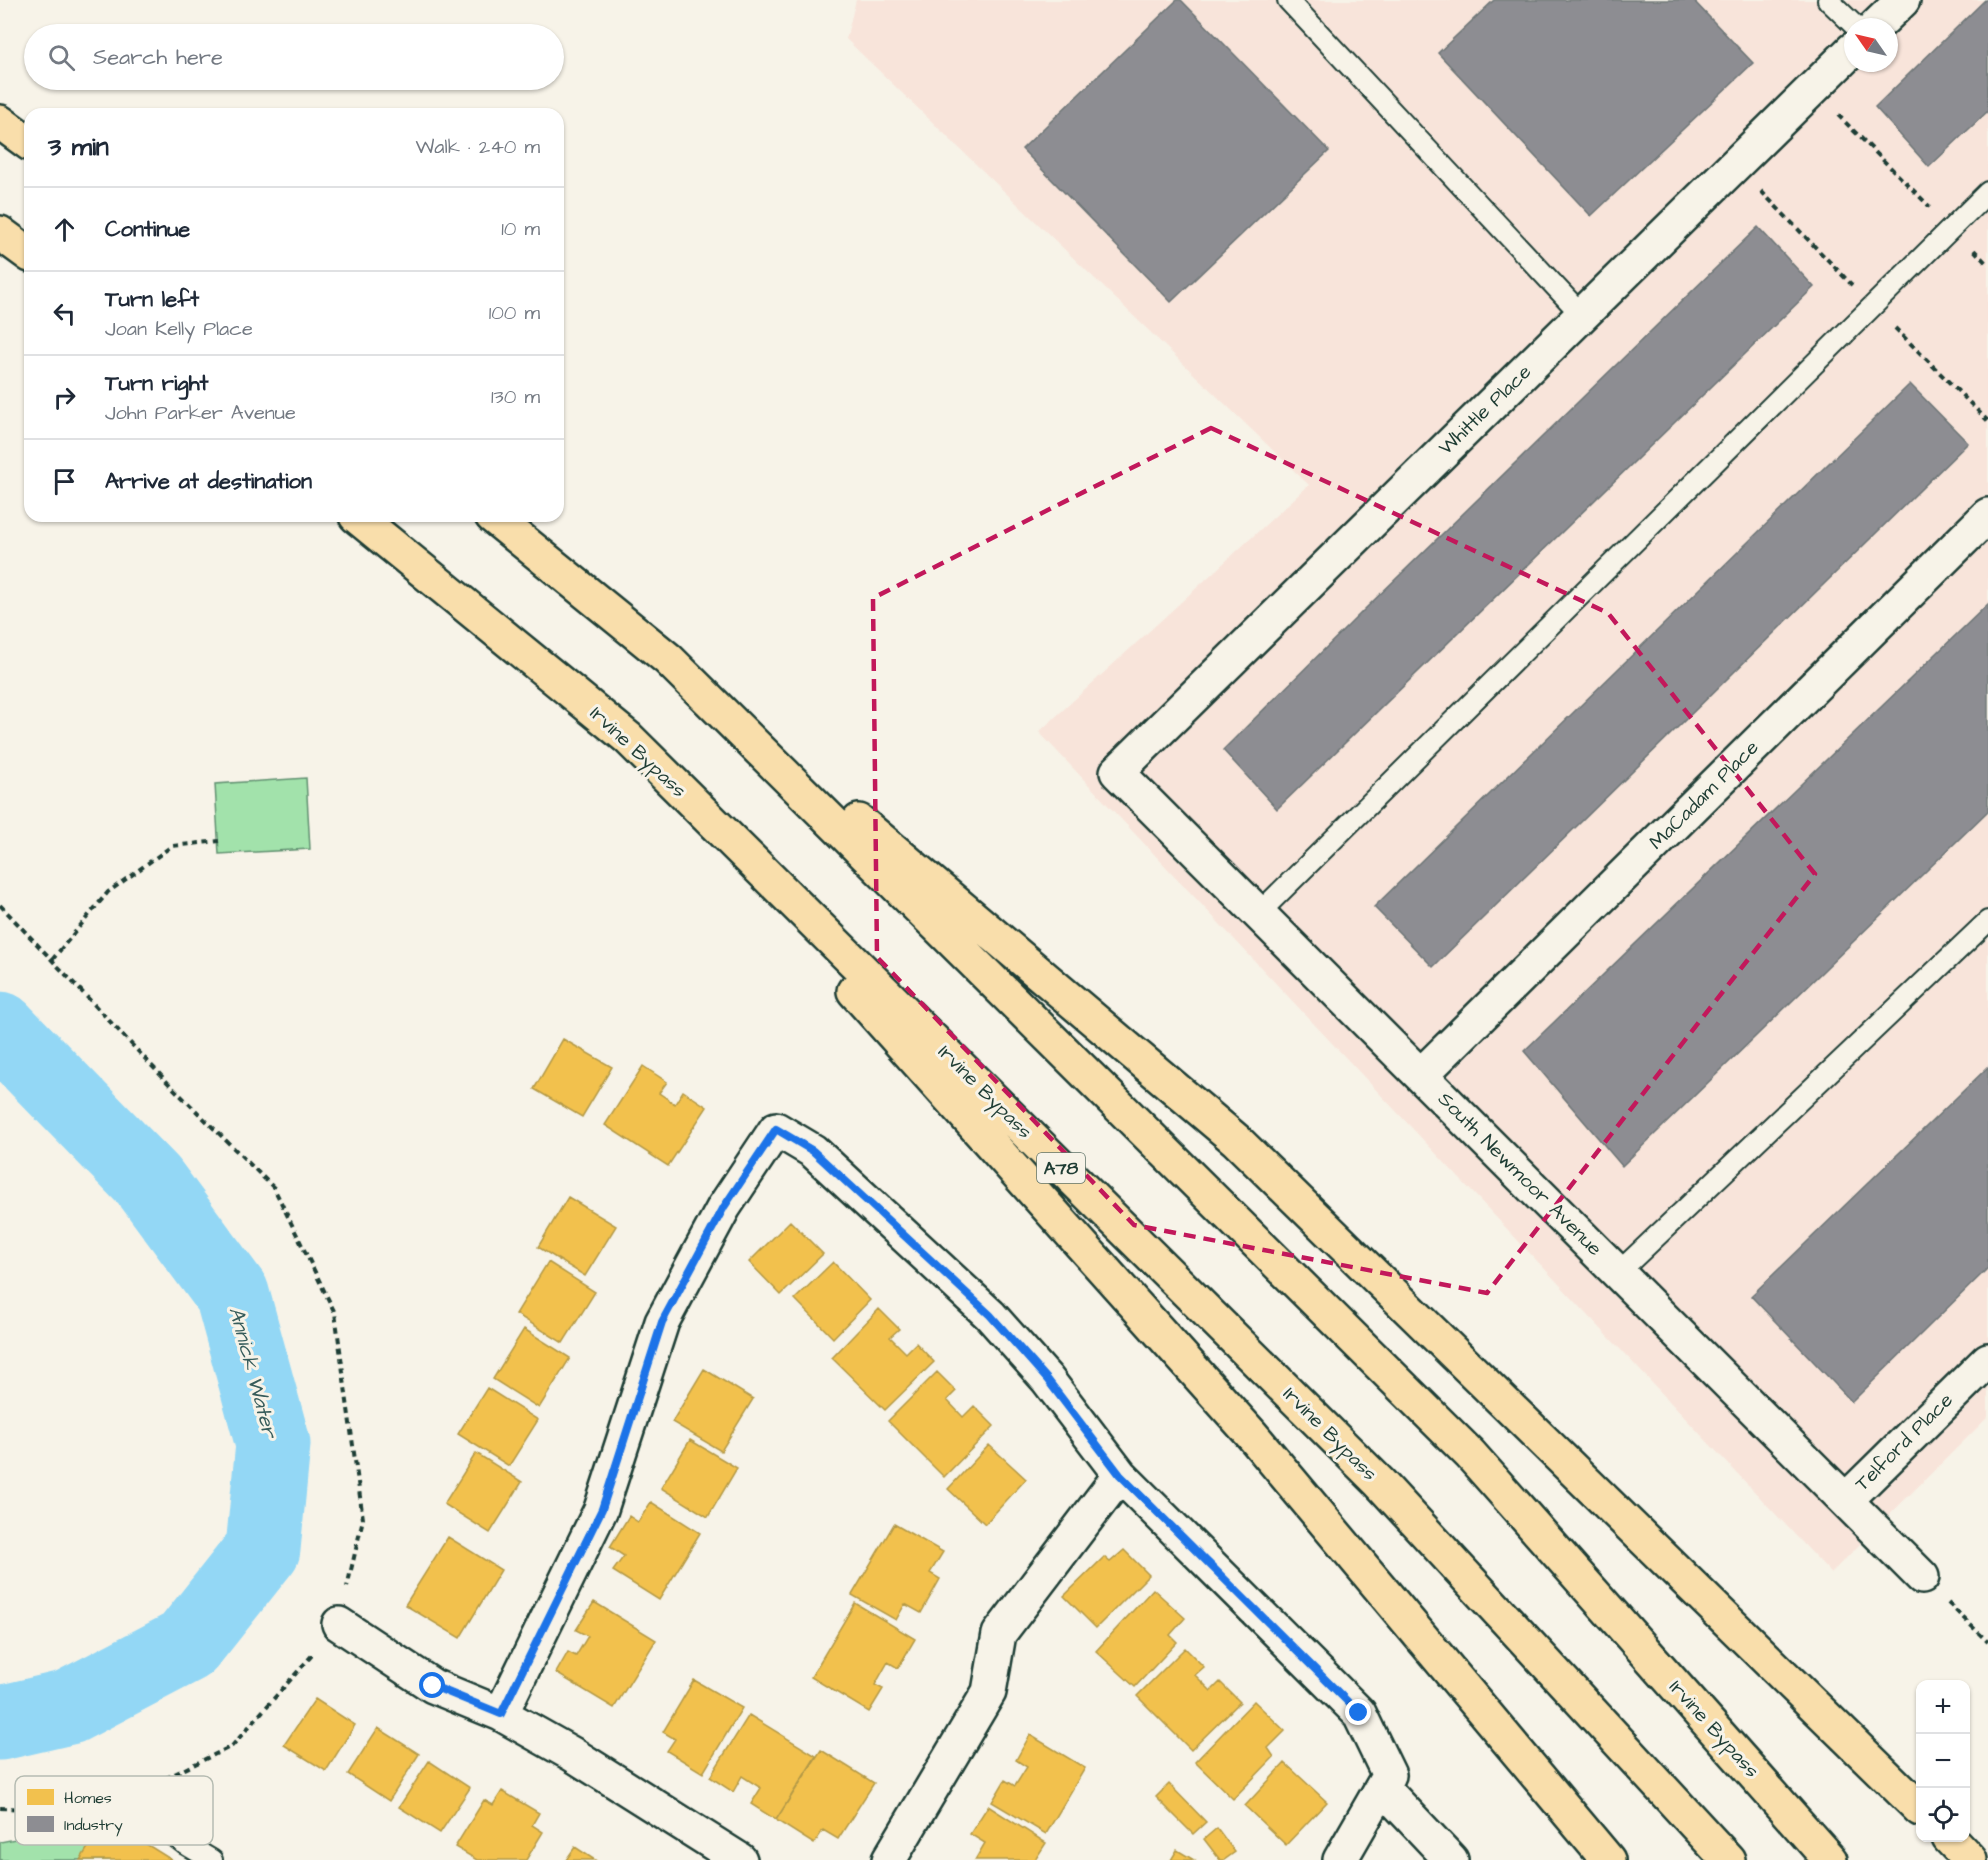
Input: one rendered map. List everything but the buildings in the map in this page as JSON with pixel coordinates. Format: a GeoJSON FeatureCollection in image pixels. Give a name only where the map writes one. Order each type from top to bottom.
{"type":"FeatureCollection","features":[{"type":"Feature","properties":{"kind":"highway"},"geometry":{"type":"LineString","coordinates":[[0,122],[24,140]]}},
{"type":"Feature","properties":{"kind":"highway"},"geometry":{"type":"LineString","coordinates":[[0,233],[24,251]]}},
{"type":"Feature","properties":{"kind":"highway","name":"Irvine Bypass"},"geometry":{"type":"LineString","coordinates":[[363,522],[628,738],[1379,1482],[1728,1860]]}},
{"type":"Feature","properties":{"kind":"highway","name":"Irvine Bypass"},"geometry":{"type":"LineString","coordinates":[[499,522],[668,659],[1470,1454],[1830,1860]]}},
{"type":"Feature","properties":{"kind":"highway"},"geometry":{"type":"LineString","coordinates":[[668,659],[1236,1140],[1916,1805]]}},
{"type":"Feature","properties":{"kind":"highway","name":"A78"},"geometry":{"type":"LineString","coordinates":[[628,738],[1252,1436],[1608,1860]]}},
{"type":"Feature","properties":{"kind":"highway"},"geometry":{"type":"LineString","coordinates":[[1953,1842],[1970,1860]]}},
{"type":"Feature","properties":{"kind":"street"},"geometry":{"type":"LineString","coordinates":[[1884,18],[1903,0]]}},
{"type":"Feature","properties":{"kind":"street","name":"Whittle Place"},"geometry":{"type":"LineString","coordinates":[[1117,772],[1844,58]]}},
{"type":"Feature","properties":{"kind":"street","name":"MaCadam Place"},"geometry":{"type":"LineString","coordinates":[[1421,1075],[1988,515]]}},
{"type":"Feature","properties":{"kind":"street","name":"South Newmoor Avenue"},"geometry":{"type":"LineString","coordinates":[[1117,772],[1922,1577]]}},
{"type":"Feature","properties":{"kind":"street"},"geometry":{"type":"LineString","coordinates":[[501,1714],[602,1509],[662,1322],[724,1207],[776,1129],[813,1151],[990,1315],[1047,1379],[1120,1475],[1359,1713],[1389,1775],[1340,1860]]}},
{"type":"Feature","properties":{"kind":"street","name":"Telford Place"},"geometry":{"type":"LineString","coordinates":[[1846,1500],[1988,1360]]}},
{"type":"Feature","properties":{"kind":"street"},"geometry":{"type":"LineString","coordinates":[[889,1860],[989,1692],[999,1634],[1120,1475]]}},
{"type":"Feature","properties":{"kind":"street"},"geometry":{"type":"LineString","coordinates":[[339,1624],[433,1686],[501,1714],[572,1754],[740,1860]]}},
{"type":"Feature","properties":{"kind":"street"},"geometry":{"type":"LineString","coordinates":[[1382,1787],[1451,1860]]}},
{"type":"Feature","properties":{"kind":"lane"},"geometry":{"type":"LineString","coordinates":[[1288,0],[1582,315]]}},
{"type":"Feature","properties":{"kind":"lane"},"geometry":{"type":"LineString","coordinates":[[1828,0],[1847,18]]}},
{"type":"Feature","properties":{"kind":"lane"},"geometry":{"type":"LineString","coordinates":[[1259,914],[1988,192]]}},
{"type":"Feature","properties":{"kind":"lane"},"geometry":{"type":"LineString","coordinates":[[1619,1272],[1988,921]]}},
{"type":"Feature","properties":{"kind":"lane"},"geometry":{"type":"LineString","coordinates":[[187,1845],[212,1860]]}},
{"type":"Feature","properties":{"kind":"path"},"geometry":{"type":"LineString","coordinates":[[1812,88],[1988,265]]}},
{"type":"Feature","properties":{"kind":"path"},"geometry":{"type":"LineString","coordinates":[[52,960],[108,892],[172,846],[219,841]]}},
{"type":"Feature","properties":{"kind":"path"},"geometry":{"type":"LineString","coordinates":[[0,905],[170,1085],[274,1188],[335,1313],[363,1519],[339,1624],[232,1746],[171,1776]]}},
{"type":"Feature","properties":{"kind":"path"},"geometry":{"type":"LineString","coordinates":[[1922,1577],[1988,1642]]}},
{"type":"Feature","properties":{"kind":"path"},"geometry":{"type":"LineString","coordinates":[[0,1808],[15,1808]]}},
{"type":"Feature","properties":{"kind":"highlighted area"},"geometry":{"type":"Polygon","coordinates":[[[1211,428],[1608,613],[1815,874],[1487,1293],[1134,1225],[877,957],[873,598],[1211,428]]]}},
{"type":"Feature","properties":{"kind":"shaded area"},"geometry":{"type":"Polygon","coordinates":[[[856,0],[1988,0],[1988,1417],[1831,1573],[1039,732],[1309,485],[846,39],[856,0]]]}},
{"type":"Feature","properties":{"kind":"green space"},"geometry":{"type":"Polygon","coordinates":[[[306,778],[310,849],[219,854],[215,784],[306,778]]]}},
{"type":"Feature","properties":{"kind":"green space"},"geometry":{"type":"Polygon","coordinates":[[[15,1839],[15,1845],[118,1845],[109,1860],[0,1860],[0,1842],[15,1839]]]}},
{"type":"Feature","properties":{"kind":"waterway","name":"Annick Water"},"geometry":{"type":"LineString","coordinates":[[0,1029],[150,1183],[232,1294],[273,1444],[263,1549],[187,1645],[69,1707],[0,1723]]}},
{"type":"Feature","properties":{"kind":"route"},"geometry":{"type":"LineString","coordinates":[[433,1686],[501,1714],[602,1509],[662,1322],[724,1207],[776,1129],[813,1151],[990,1315],[1047,1379],[1120,1475],[1359,1713]]}}]}
